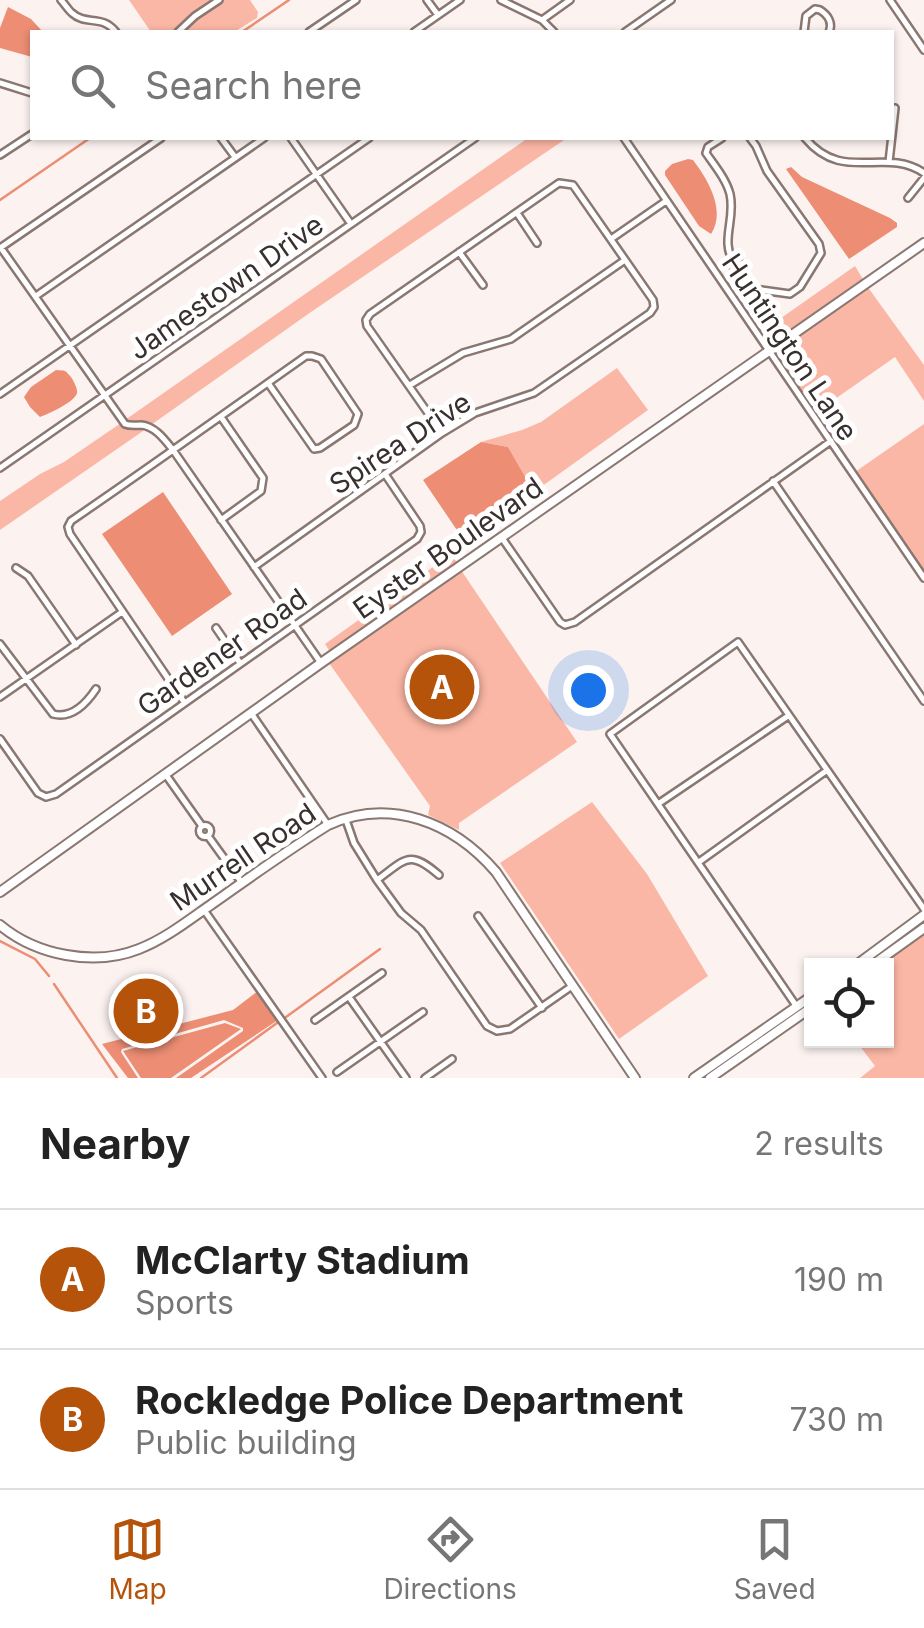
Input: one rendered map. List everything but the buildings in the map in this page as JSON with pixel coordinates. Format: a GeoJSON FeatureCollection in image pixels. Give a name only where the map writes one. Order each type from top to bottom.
{"type":"FeatureCollection","features":[{"type":"Feature","properties":{"kind":"street"},"geometry":{"type":"LineString","coordinates":[[61,0],[72,14],[106,22],[114,30]]}},
{"type":"Feature","properties":{"kind":"street"},"geometry":{"type":"LineString","coordinates":[[313,30],[356,0]]}},
{"type":"Feature","properties":{"kind":"street"},"geometry":{"type":"LineString","coordinates":[[428,0],[438,15]]}},
{"type":"Feature","properties":{"kind":"street"},"geometry":{"type":"LineString","coordinates":[[417,30],[460,0]]}},
{"type":"Feature","properties":{"kind":"street"},"geometry":{"type":"LineString","coordinates":[[502,0],[542,20],[552,30]]}},
{"type":"Feature","properties":{"kind":"street"},"geometry":{"type":"LineString","coordinates":[[542,20],[570,0]]}},
{"type":"Feature","properties":{"kind":"street"},"geometry":{"type":"LineString","coordinates":[[628,30],[672,0]]}},
{"type":"Feature","properties":{"kind":"street"},"geometry":{"type":"LineString","coordinates":[[890,0],[924,50]]}},
{"type":"Feature","properties":{"kind":"street"},"geometry":{"type":"LineString","coordinates":[[180,30],[216,1]]}},
{"type":"Feature","properties":{"kind":"street"},"geometry":{"type":"LineString","coordinates":[[804,30],[806,16],[815,10],[829,18],[829,30]]}},
{"type":"Feature","properties":{"kind":"street"},"geometry":{"type":"LineString","coordinates":[[0,82],[30,91]]}},
{"type":"Feature","properties":{"kind":"street"},"geometry":{"type":"LineString","coordinates":[[0,156],[30,135]]}},
{"type":"Feature","properties":{"kind":"street"},"geometry":{"type":"LineString","coordinates":[[158,140],[1,248],[125,424],[152,428],[173,450],[321,664]]}},
{"type":"Feature","properties":{"kind":"street"},"geometry":{"type":"LineString","coordinates":[[222,140],[235,157]]}},
{"type":"Feature","properties":{"kind":"street"},"geometry":{"type":"LineString","coordinates":[[36,296],[261,140]]}},
{"type":"Feature","properties":{"kind":"street"},"geometry":{"type":"LineString","coordinates":[[292,140],[351,224]]}},
{"type":"Feature","properties":{"kind":"street"},"geometry":{"type":"LineString","coordinates":[[0,394],[366,140]]}},
{"type":"Feature","properties":{"kind":"street","name":"Jamestown Drive"},"geometry":{"type":"LineString","coordinates":[[0,468],[472,140]]}},
{"type":"Feature","properties":{"kind":"street","name":"Huntington Lane"},"geometry":{"type":"LineString","coordinates":[[625,140],[924,578]]}},
{"type":"Feature","properties":{"kind":"street"},"geometry":{"type":"LineString","coordinates":[[719,140],[706,153],[731,197],[727,248],[737,270],[754,288],[790,294],[800,287],[821,253],[819,244],[766,171],[751,140]]}},
{"type":"Feature","properties":{"kind":"street"},"geometry":{"type":"LineString","coordinates":[[807,140],[820,153],[840,162],[889,162],[915,167],[924,176],[908,198]]}},
{"type":"Feature","properties":{"kind":"street"},"geometry":{"type":"LineString","coordinates":[[889,162],[891,140]]}},
{"type":"Feature","properties":{"kind":"street","name":"Spirea Drive"},"geometry":{"type":"LineString","coordinates":[[254,567],[442,433],[475,413],[534,392],[650,314],[653,300],[574,185],[559,183],[517,213]]}},
{"type":"Feature","properties":{"kind":"street"},"geometry":{"type":"LineString","coordinates":[[611,239],[666,200]]}},
{"type":"Feature","properties":{"kind":"street"},"geometry":{"type":"LineString","coordinates":[[442,433],[366,320],[517,213],[538,244]]}},
{"type":"Feature","properties":{"kind":"street","name":"Eyster Boulevard"},"geometry":{"type":"LineString","coordinates":[[0,892],[924,243]]}},
{"type":"Feature","properties":{"kind":"street"},"geometry":{"type":"LineString","coordinates":[[460,252],[482,286]]}},
{"type":"Feature","properties":{"kind":"street"},"geometry":{"type":"LineString","coordinates":[[410,385],[462,354],[511,338],[626,260]]}},
{"type":"Feature","properties":{"kind":"street"},"geometry":{"type":"LineString","coordinates":[[721,280],[737,270]]}},
{"type":"Feature","properties":{"kind":"street"},"geometry":{"type":"LineString","coordinates":[[184,702],[68,528],[72,521],[306,356],[321,359],[358,414],[354,424],[320,448],[314,448],[268,383]]}},
{"type":"Feature","properties":{"kind":"street"},"geometry":{"type":"LineString","coordinates":[[221,417],[264,484],[261,491],[221,520]]}},
{"type":"Feature","properties":{"kind":"street"},"geometry":{"type":"LineString","coordinates":[[502,538],[565,625],[831,441]]}},
{"type":"Feature","properties":{"kind":"street","name":"Gardener Road"},"geometry":{"type":"LineString","coordinates":[[0,739],[38,793],[46,797],[56,794],[418,539],[420,526],[385,474]]}},
{"type":"Feature","properties":{"kind":"street"},"geometry":{"type":"LineString","coordinates":[[773,481],[924,701]]}},
{"type":"Feature","properties":{"kind":"street"},"geometry":{"type":"LineString","coordinates":[[16,568],[28,576],[76,645]]}},
{"type":"Feature","properties":{"kind":"street"},"geometry":{"type":"LineString","coordinates":[[0,697],[122,612]]}},
{"type":"Feature","properties":{"kind":"street"},"geometry":{"type":"LineString","coordinates":[[216,628],[240,663]]}},
{"type":"Feature","properties":{"kind":"street"},"geometry":{"type":"LineString","coordinates":[[799,1010],[610,734],[738,642],[924,912],[866,958]]}},
{"type":"Feature","properties":{"kind":"street"},"geometry":{"type":"LineString","coordinates":[[0,644],[53,714],[69,714],[88,701],[96,689]]}},
{"type":"Feature","properties":{"kind":"street"},"geometry":{"type":"LineString","coordinates":[[251,713],[328,826]]}},
{"type":"Feature","properties":{"kind":"street"},"geometry":{"type":"LineString","coordinates":[[658,804],[789,716]]}},
{"type":"Feature","properties":{"kind":"street"},"geometry":{"type":"LineString","coordinates":[[698,862],[827,770]]}},
{"type":"Feature","properties":{"kind":"street"},"geometry":{"type":"LineString","coordinates":[[166,774],[202,826],[201,835],[208,836],[242,882]]}},
{"type":"Feature","properties":{"kind":"street","name":"Murrell Road"},"geometry":{"type":"LineString","coordinates":[[0,924],[40,948],[73,955],[120,955],[159,939],[345,818],[372,814],[418,820],[462,839],[496,872],[636,1078]]}},
{"type":"Feature","properties":{"kind":"street"},"geometry":{"type":"LineString","coordinates":[[345,818],[354,843],[377,880],[400,913],[421,930],[487,1026],[497,1031],[510,1029],[572,986]]}},
{"type":"Feature","properties":{"kind":"street"},"geometry":{"type":"LineString","coordinates":[[377,880],[404,860],[414,858],[439,875]]}},
{"type":"Feature","properties":{"kind":"street"},"geometry":{"type":"LineString","coordinates":[[204,910],[322,1078]]}},
{"type":"Feature","properties":{"kind":"street"},"geometry":{"type":"LineString","coordinates":[[478,916],[542,1008]]}},
{"type":"Feature","properties":{"kind":"street"},"geometry":{"type":"LineString","coordinates":[[881,958],[924,928]]}},
{"type":"Feature","properties":{"kind":"street"},"geometry":{"type":"LineString","coordinates":[[876,958],[880,948]]}},
{"type":"Feature","properties":{"kind":"street"},"geometry":{"type":"LineString","coordinates":[[315,1020],[382,973]]}},
{"type":"Feature","properties":{"kind":"street"},"geometry":{"type":"LineString","coordinates":[[349,997],[406,1078]]}},
{"type":"Feature","properties":{"kind":"street"},"geometry":{"type":"LineString","coordinates":[[714,1076],[804,1005]]}},
{"type":"Feature","properties":{"kind":"street"},"geometry":{"type":"LineString","coordinates":[[694,1078],[736,1048],[804,1009]]}},
{"type":"Feature","properties":{"kind":"street"},"geometry":{"type":"LineString","coordinates":[[338,1072],[423,1012]]}},
{"type":"Feature","properties":{"kind":"street"},"geometry":{"type":"LineString","coordinates":[[714,1076],[736,1056],[736,1048]]}},
{"type":"Feature","properties":{"kind":"street"},"geometry":{"type":"LineString","coordinates":[[425,1078],[452,1059]]}},
{"type":"Feature","properties":{"kind":"shaded area"},"geometry":{"type":"Polygon","coordinates":[[[129,0],[211,2],[176,30],[150,30],[129,0]]]}},
{"type":"Feature","properties":{"kind":"shaded area"},"geometry":{"type":"Polygon","coordinates":[[[224,0],[250,0],[258,12],[257,18],[237,30],[184,30],[224,0]]]}},
{"type":"Feature","properties":{"kind":"shaded area"},"geometry":{"type":"Polygon","coordinates":[[[8,7],[31,19],[41,30],[30,30],[30,56],[0,48],[0,28],[8,7]]]}},
{"type":"Feature","properties":{"kind":"shaded area"},"geometry":{"type":"Polygon","coordinates":[[[525,140],[564,140],[151,425],[125,420],[525,140]]]}},
{"type":"Feature","properties":{"kind":"shaded area"},"geometry":{"type":"Polygon","coordinates":[[[688,159],[699,168],[714,196],[717,216],[711,234],[699,226],[665,175],[672,164],[688,159]]]}},
{"type":"Feature","properties":{"kind":"shaded area"},"geometry":{"type":"Polygon","coordinates":[[[791,167],[802,177],[890,218],[897,227],[849,259],[786,169],[791,167]]]}},
{"type":"Feature","properties":{"kind":"shaded area"},"geometry":{"type":"Polygon","coordinates":[[[855,266],[864,281],[770,346],[760,333],[855,266]]]}},
{"type":"Feature","properties":{"kind":"shaded area"},"geometry":{"type":"Polygon","coordinates":[[[867,286],[924,365],[924,401],[895,357],[815,413],[773,351],[867,286]]]}},
{"type":"Feature","properties":{"kind":"shaded area"},"geometry":{"type":"Polygon","coordinates":[[[617,368],[648,410],[534,492],[508,447],[481,442],[541,422],[617,368]]]}},
{"type":"Feature","properties":{"kind":"shaded area"},"geometry":{"type":"Polygon","coordinates":[[[56,370],[69,374],[77,393],[67,404],[40,417],[24,397],[31,387],[56,370]]]}},
{"type":"Feature","properties":{"kind":"shaded area"},"geometry":{"type":"Polygon","coordinates":[[[121,423],[131,429],[146,429],[0,530],[0,501],[121,423]]]}},
{"type":"Feature","properties":{"kind":"shaded area"},"geometry":{"type":"Polygon","coordinates":[[[924,424],[924,573],[855,472],[924,424]]]}},
{"type":"Feature","properties":{"kind":"shaded area"},"geometry":{"type":"Polygon","coordinates":[[[481,442],[508,447],[534,492],[465,542],[423,480],[481,442]]]}},
{"type":"Feature","properties":{"kind":"shaded area"},"geometry":{"type":"Polygon","coordinates":[[[163,492],[232,594],[172,636],[102,534],[163,492]]]}},
{"type":"Feature","properties":{"kind":"shaded area"},"geometry":{"type":"Polygon","coordinates":[[[451,554],[459,565],[331,653],[325,644],[451,554]]]}},
{"type":"Feature","properties":{"kind":"shaded area"},"geometry":{"type":"Polygon","coordinates":[[[461,570],[577,742],[459,823],[459,830],[428,815],[430,806],[329,663],[461,570]]]}},
{"type":"Feature","properties":{"kind":"shaded area"},"geometry":{"type":"Polygon","coordinates":[[[592,802],[647,874],[708,976],[619,1039],[500,863],[592,802]]]}},
{"type":"Feature","properties":{"kind":"shaded area"},"geometry":{"type":"Polygon","coordinates":[[[924,935],[924,1078],[860,1078],[875,1066],[861,1048],[894,1048],[891,958],[924,935]]]}},
{"type":"Feature","properties":{"kind":"shaded area"},"geometry":{"type":"Polygon","coordinates":[[[258,991],[278,1020],[191,1078],[176,1078],[243,1028],[224,1020],[122,1049],[138,1078],[128,1078],[102,1044],[233,1010],[258,991]]]}},
{"type":"Feature","properties":{"kind":"shaded area"},"geometry":{"type":"Polygon","coordinates":[[[225,1023],[241,1029],[171,1078],[141,1078],[123,1051],[225,1023]]]}},
{"type":"Feature","properties":{"kind":"waterway"},"geometry":{"type":"LineString","coordinates":[[245,30],[289,0]]}},
{"type":"Feature","properties":{"kind":"waterway"},"geometry":{"type":"LineString","coordinates":[[0,200],[87,140]]}},
{"type":"Feature","properties":{"kind":"waterway"},"geometry":{"type":"LineString","coordinates":[[0,941],[35,959],[49,976]]}},
{"type":"Feature","properties":{"kind":"waterway"},"geometry":{"type":"LineString","coordinates":[[286,1017],[380,949]]}},
{"type":"Feature","properties":{"kind":"waterway"},"geometry":{"type":"LineString","coordinates":[[54,984],[117,1078]]}},
{"type":"Feature","properties":{"kind":"waterway"},"geometry":{"type":"LineString","coordinates":[[201,1078],[277,1023]]}},
{"type":"Feature","properties":{"kind":"place","name":"McClarty Stadium"},"geometry":{"type":"Point","coordinates":[442,687]}},
{"type":"Feature","properties":{"kind":"place","name":"Rockledge Police Department"},"geometry":{"type":"Point","coordinates":[146,1011]}}]}
